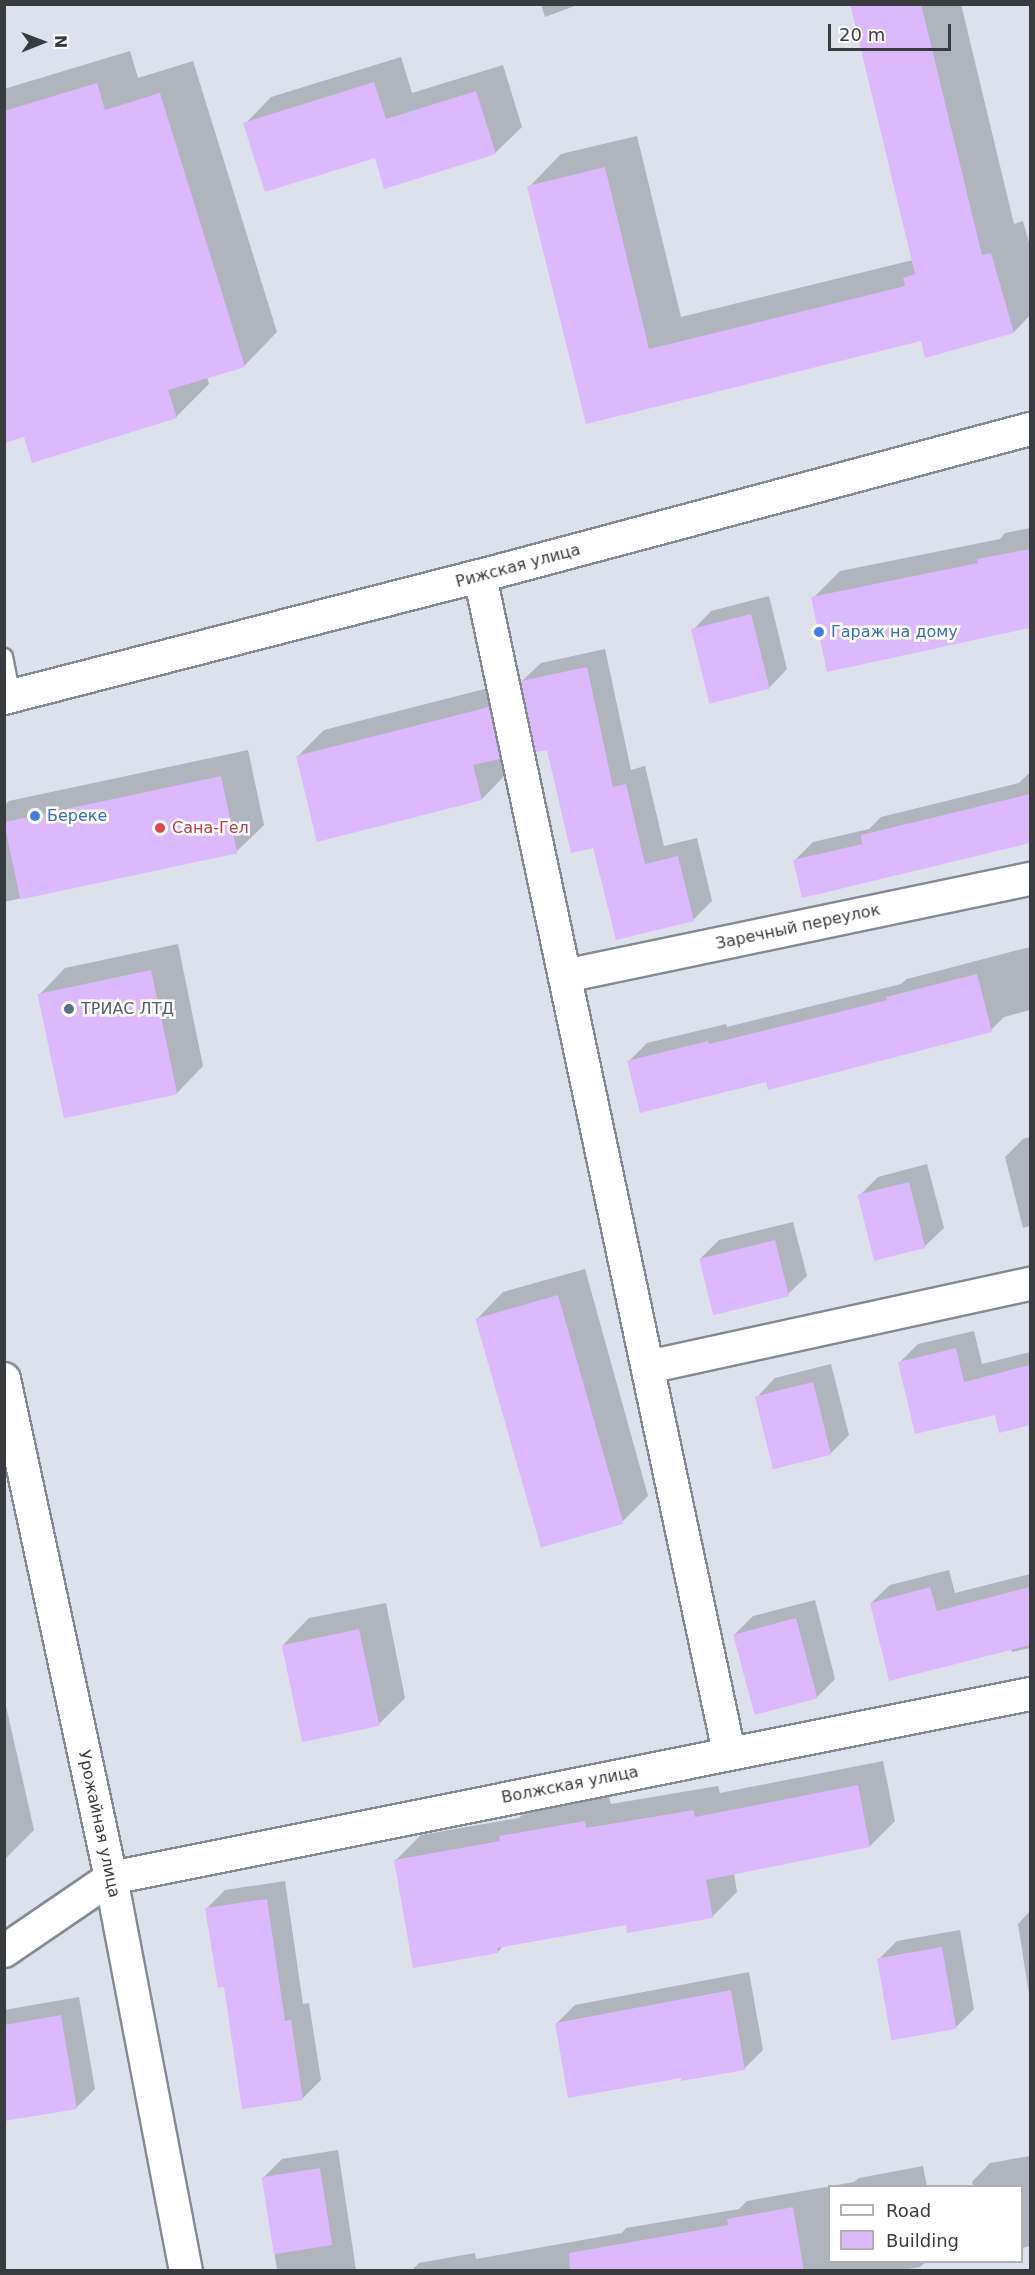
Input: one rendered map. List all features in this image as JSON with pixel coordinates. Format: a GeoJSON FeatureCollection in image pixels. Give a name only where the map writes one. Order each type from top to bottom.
{"type":"FeatureCollection","features":[{"type":"Feature","properties":{"kind":"street","name":"Рижская улица"},"geometry":{"type":"LineString","coordinates":[[8,697],[480,576],[1030,429]]}},
{"type":"Feature","properties":{"kind":"street"},"geometry":{"type":"LineString","coordinates":[[480,576],[729,1753]]}},
{"type":"Feature","properties":{"kind":"street","name":"Заречный переулок"},"geometry":{"type":"LineString","coordinates":[[565,976],[1030,879]]}},
{"type":"Feature","properties":{"kind":"street"},"geometry":{"type":"LineString","coordinates":[[648,1367],[1030,1284]]}},
{"type":"Feature","properties":{"kind":"street","name":"Урожайная улица"},"geometry":{"type":"LineString","coordinates":[[4,1379],[111,1878],[186,2271]]}},
{"type":"Feature","properties":{"kind":"street","name":"Волжская улица"},"geometry":{"type":"LineString","coordinates":[[111,1878],[1030,1694]]}},
{"type":"Feature","properties":{"kind":"street"},"geometry":{"type":"LineString","coordinates":[[4,1951],[111,1878]]}},
{"type":"Feature","properties":{"kind":"lane"},"geometry":{"type":"LineString","coordinates":[[4,657],[8,697]]}},
{"type":"Feature","properties":{"kind":"building"},"geometry":{"type":"Polygon","coordinates":[[[850,4],[921,4],[982,255],[991,253],[1014,333],[925,358],[921,341],[586,424],[527,186],[605,167],[649,349],[905,286],[903,278],[915,274],[850,4]]]}},
{"type":"Feature","properties":{"kind":"building"},"geometry":{"type":"Polygon","coordinates":[[[374,82],[386,119],[476,91],[496,154],[384,189],[375,158],[265,192],[243,123],[374,82]]]}},
{"type":"Feature","properties":{"kind":"building"},"geometry":{"type":"Polygon","coordinates":[[[97,83],[105,110],[160,93],[245,367],[168,390],[177,418],[32,463],[24,437],[4,443],[4,111],[97,83]]]}},
{"type":"Feature","properties":{"kind":"building"},"geometry":{"type":"Polygon","coordinates":[[[1030,549],[1030,628],[827,672],[811,597],[978,563],[977,559],[1030,549]]]}},
{"type":"Feature","properties":{"kind":"building"},"geometry":{"type":"Polygon","coordinates":[[[751,614],[770,689],[709,704],[691,629],[751,614]]]}},
{"type":"Feature","properties":{"kind":"building"},"geometry":{"type":"Polygon","coordinates":[[[587,667],[613,787],[626,784],[645,864],[678,856],[694,921],[616,940],[593,848],[571,853],[547,750],[536,752],[521,681],[587,667]]]}},
{"type":"Feature","properties":{"kind":"building"},"geometry":{"type":"Polygon","coordinates":[[[489,707],[500,759],[473,765],[482,800],[317,842],[296,756],[489,707]]]}},
{"type":"Feature","properties":{"kind":"building"},"geometry":{"type":"Polygon","coordinates":[[[221,776],[237,853],[20,899],[4,822],[221,776]]]}},
{"type":"Feature","properties":{"kind":"building"},"geometry":{"type":"Polygon","coordinates":[[[1030,794],[1030,843],[802,898],[793,860],[862,844],[861,835],[1030,794]]]}},
{"type":"Feature","properties":{"kind":"building"},"geometry":{"type":"Polygon","coordinates":[[[151,970],[177,1094],[64,1118],[38,994],[151,970]]]}},
{"type":"Feature","properties":{"kind":"building"},"geometry":{"type":"Polygon","coordinates":[[[977,974],[992,1032],[768,1090],[766,1082],[640,1113],[627,1061],[708,1041],[709,1044],[887,1000],[886,997],[977,974]]]}},
{"type":"Feature","properties":{"kind":"building"},"geometry":{"type":"Polygon","coordinates":[[[909,1182],[925,1248],[874,1261],[858,1195],[909,1182]]]}},
{"type":"Feature","properties":{"kind":"building"},"geometry":{"type":"Polygon","coordinates":[[[775,1240],[789,1296],[713,1315],[699,1259],[775,1240]]]}},
{"type":"Feature","properties":{"kind":"building"},"geometry":{"type":"Polygon","coordinates":[[[558,1295],[624,1524],[541,1547],[475,1319],[558,1295]]]}},
{"type":"Feature","properties":{"kind":"building"},"geometry":{"type":"Polygon","coordinates":[[[956,1348],[964,1382],[1030,1365],[1030,1425],[999,1433],[995,1415],[915,1434],[898,1362],[956,1348]]]}},
{"type":"Feature","properties":{"kind":"building"},"geometry":{"type":"Polygon","coordinates":[[[813,1382],[831,1455],[773,1469],[755,1397],[813,1382]]]}},
{"type":"Feature","properties":{"kind":"building"},"geometry":{"type":"Polygon","coordinates":[[[930,1587],[937,1611],[1030,1587],[1030,1645],[889,1681],[870,1603],[930,1587]]]}},
{"type":"Feature","properties":{"kind":"building"},"geometry":{"type":"Polygon","coordinates":[[[796,1618],[817,1698],[755,1715],[733,1635],[796,1618]]]}},
{"type":"Feature","properties":{"kind":"building"},"geometry":{"type":"Polygon","coordinates":[[[359,1629],[380,1726],[302,1742],[282,1645],[359,1629]]]}},
{"type":"Feature","properties":{"kind":"building"},"geometry":{"type":"Polygon","coordinates":[[[858,1785],[870,1847],[706,1880],[713,1918],[627,1933],[626,1925],[497,1948],[498,1953],[413,1968],[394,1860],[500,1841],[499,1836],[585,1821],[586,1828],[694,1810],[695,1817],[858,1785]]]}},
{"type":"Feature","properties":{"kind":"building"},"geometry":{"type":"Polygon","coordinates":[[[267,1899],[285,2021],[291,2020],[303,2100],[242,2109],[224,1987],[218,1988],[205,1908],[267,1899]]]}},
{"type":"Feature","properties":{"kind":"building"},"geometry":{"type":"Polygon","coordinates":[[[942,1947],[956,2029],[891,2040],[877,1958],[942,1947]]]}},
{"type":"Feature","properties":{"kind":"building"},"geometry":{"type":"Polygon","coordinates":[[[731,1990],[745,2070],[681,2081],[681,2078],[568,2098],[555,2023],[731,1990]]]}},
{"type":"Feature","properties":{"kind":"building"},"geometry":{"type":"Polygon","coordinates":[[[61,2015],[77,2109],[4,2121],[4,2025],[61,2015]]]}},
{"type":"Feature","properties":{"kind":"building"},"geometry":{"type":"Polygon","coordinates":[[[320,2168],[332,2245],[274,2254],[262,2177],[320,2168]]]}},
{"type":"Feature","properties":{"kind":"building"},"geometry":{"type":"Polygon","coordinates":[[[793,2207],[804,2271],[570,2271],[569,2253],[728,2225],[727,2219],[793,2207]]]}},
{"type":"Feature","properties":{"kind":"place","name":"Гараж на дому"},"geometry":{"type":"Point","coordinates":[819,632]}},
{"type":"Feature","properties":{"kind":"place","name":"Береке"},"geometry":{"type":"Point","coordinates":[35,816]}},
{"type":"Feature","properties":{"kind":"place","name":"Сана-Гел"},"geometry":{"type":"Point","coordinates":[160,828]}},
{"type":"Feature","properties":{"kind":"place","name":"ТРИАС ЛТД"},"geometry":{"type":"Point","coordinates":[69,1009]}}]}
